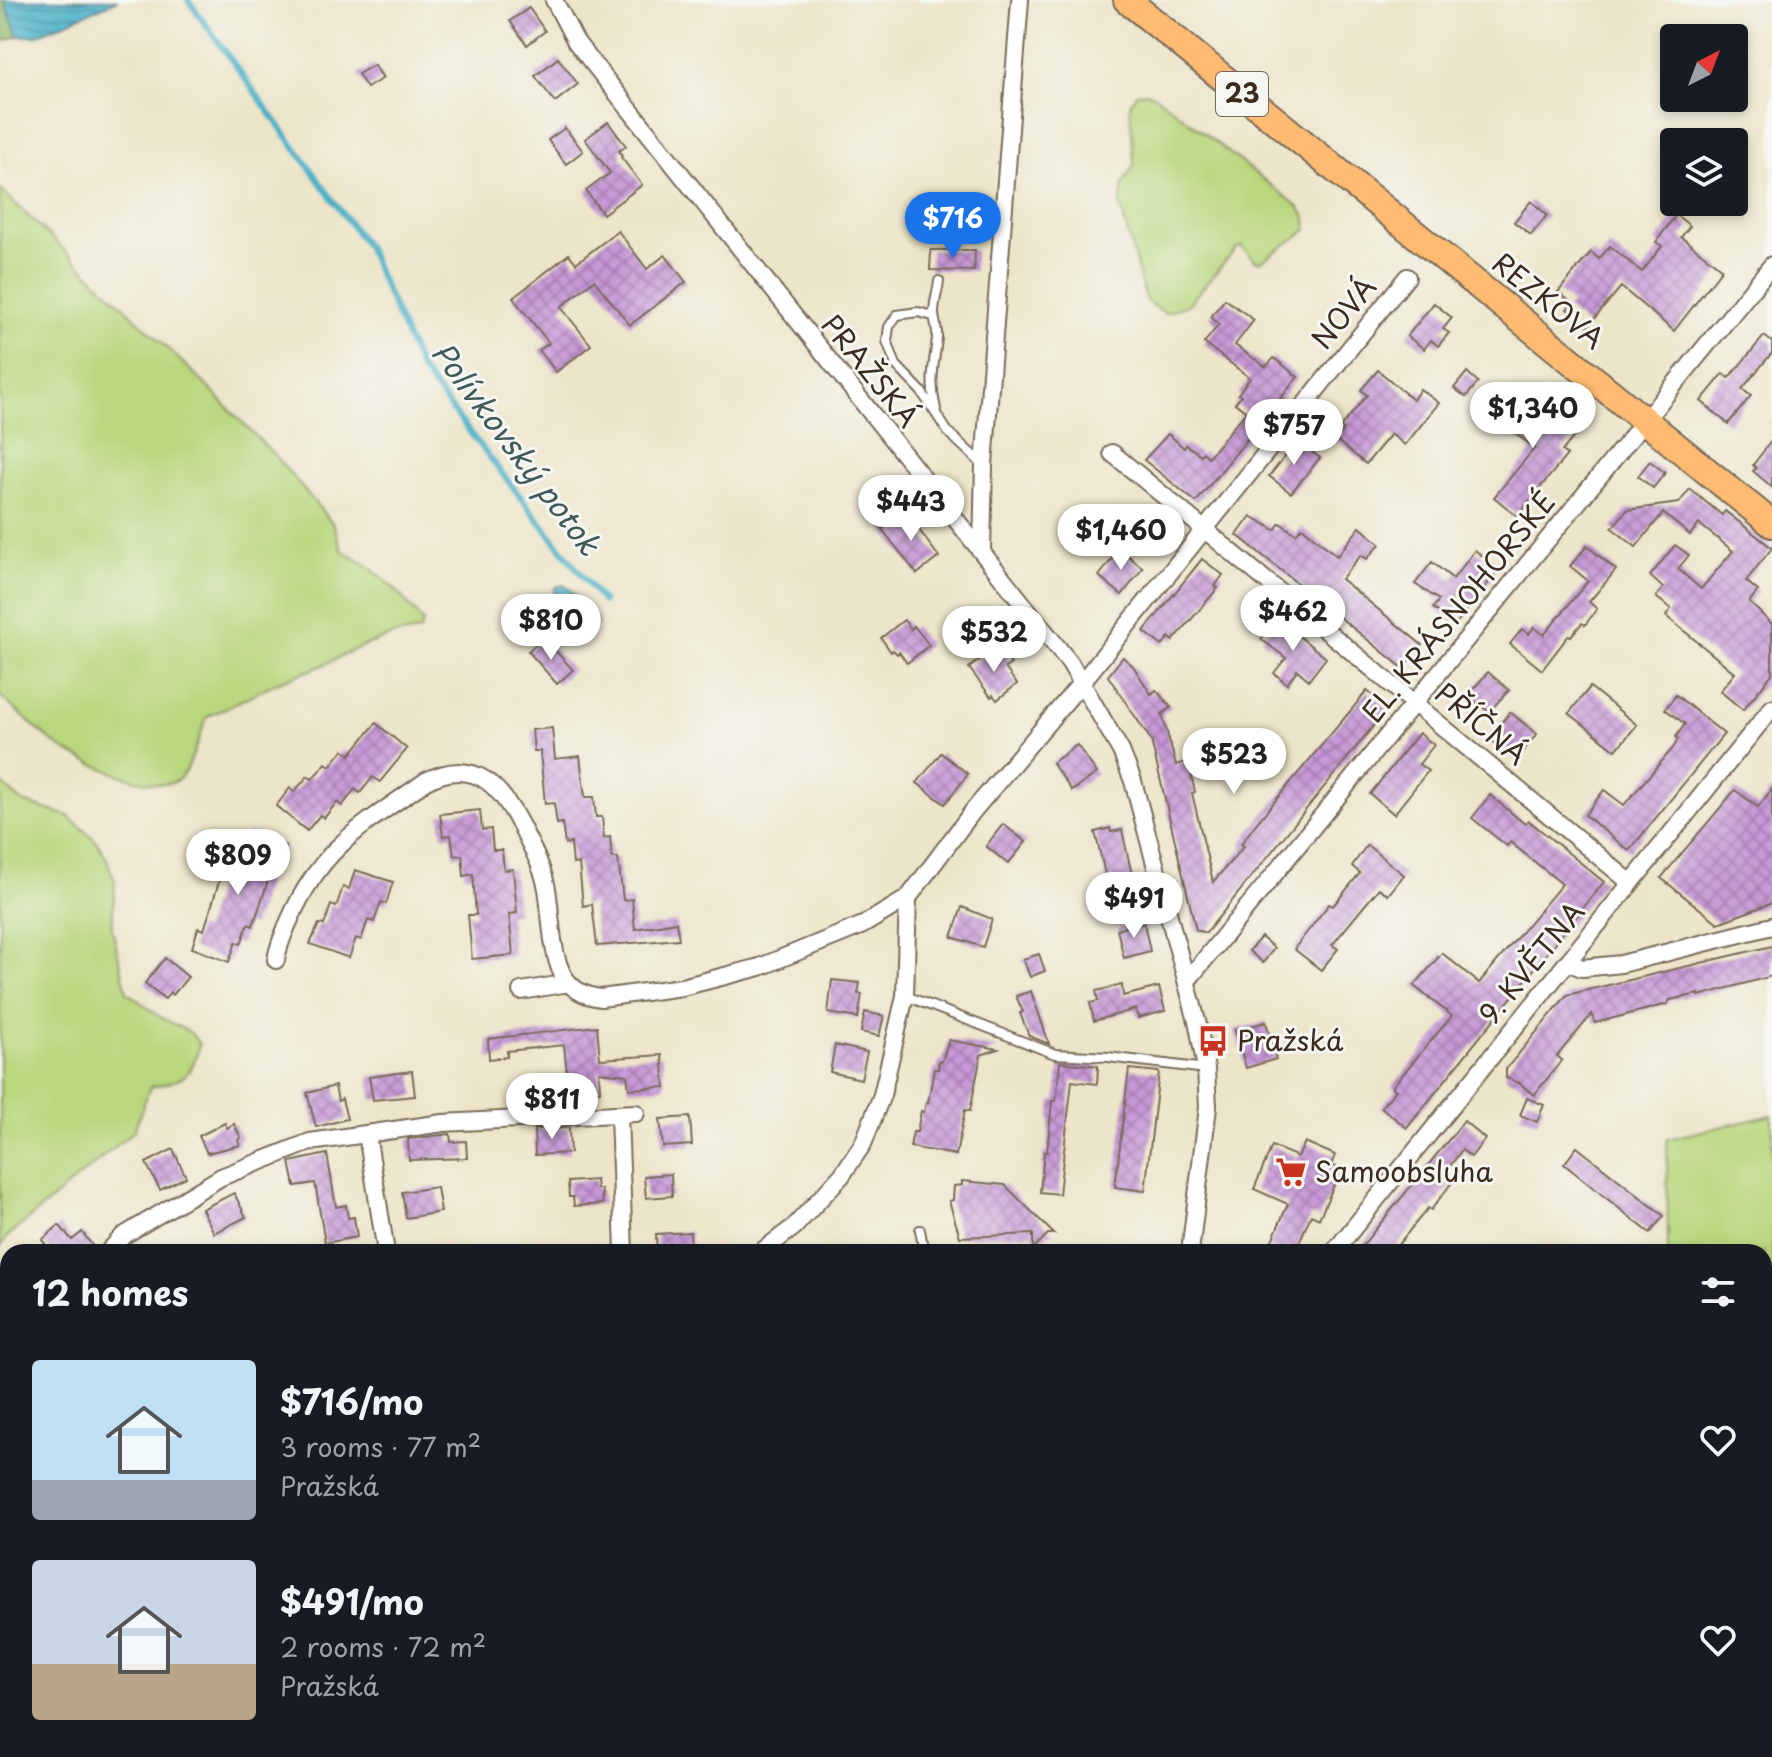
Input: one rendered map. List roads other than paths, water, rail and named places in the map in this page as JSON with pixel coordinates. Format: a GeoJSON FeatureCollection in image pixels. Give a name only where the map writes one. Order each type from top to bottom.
{"type":"FeatureCollection","features":[{"type":"Feature","properties":{"kind":"main road","name":"REZKOVA"},"geometry":{"type":"LineString","coordinates":[[1127,0],[1772,524]]}},
{"type":"Feature","properties":{"kind":"street","name":"PRAŽSKÁ"},"geometry":{"type":"LineString","coordinates":[[554,0],[576,42],[1070,663],[1121,751],[1133,781],[1187,981],[1206,1069],[1208,1107],[1191,1244]]}},
{"type":"Feature","properties":{"kind":"street"},"geometry":{"type":"LineString","coordinates":[[982,550],[984,465],[1020,0]]}},
{"type":"Feature","properties":{"kind":"street","name":"EL. KRÁSNOHORSKÉ"},"geometry":{"type":"LineString","coordinates":[[1187,981],[1772,265]]}},
{"type":"Feature","properties":{"kind":"street","name":"NOVÁ"},"geometry":{"type":"LineString","coordinates":[[908,898],[973,811],[1082,682],[1407,277]]}},
{"type":"Feature","properties":{"kind":"street","name":"PŘÍČNÁ"},"geometry":{"type":"LineString","coordinates":[[1112,453],[1631,883]]}},
{"type":"Feature","properties":{"kind":"street","name":"9. KVĚTNA"},"geometry":{"type":"LineString","coordinates":[[1340,1244],[1772,708]]}},
{"type":"Feature","properties":{"kind":"street"},"geometry":{"type":"LineString","coordinates":[[276,960],[281,939],[301,896],[317,869],[336,847],[426,781],[461,771],[482,777],[494,786],[515,814],[543,876],[559,966],[569,983],[584,995],[601,998],[682,987],[733,975],[792,955],[863,925],[908,898]]}},
{"type":"Feature","properties":{"kind":"street"},"geometry":{"type":"LineString","coordinates":[[772,1244],[794,1227],[842,1175],[863,1144],[882,1095],[905,996],[908,898]]}},
{"type":"Feature","properties":{"kind":"street"},"geometry":{"type":"LineString","coordinates":[[1567,962],[1582,968],[1621,964],[1772,926]]}},
{"type":"Feature","properties":{"kind":"street"},"geometry":{"type":"LineString","coordinates":[[521,991],[569,983]]}},
{"type":"Feature","properties":{"kind":"street"},"geometry":{"type":"LineString","coordinates":[[116,1244],[123,1236],[221,1177],[310,1142],[443,1123],[627,1114],[624,1244]]}},
{"type":"Feature","properties":{"kind":"street"},"geometry":{"type":"LineString","coordinates":[[367,1134],[385,1244]]}},
{"type":"Feature","properties":{"kind":"lane"},"geometry":{"type":"LineString","coordinates":[[938,414],[931,371],[938,324],[933,316],[939,281]]}},
{"type":"Feature","properties":{"kind":"lane"},"geometry":{"type":"LineString","coordinates":[[933,316],[918,312],[897,315],[889,327],[887,341],[896,365],[921,391],[948,432],[984,465]]}},
{"type":"Feature","properties":{"kind":"lane"},"geometry":{"type":"LineString","coordinates":[[905,996],[1055,1054],[1206,1069]]}},
{"type":"Feature","properties":{"kind":"lane"},"geometry":{"type":"LineString","coordinates":[[920,1230],[923,1244]]}},
{"type":"Feature","properties":{"kind":"water"},"geometry":{"type":"Polygon","coordinates":[[[4,0],[118,0],[35,36],[18,36],[4,0]]]}},
{"type":"Feature","properties":{"kind":"water"},"geometry":{"type":"Polygon","coordinates":[[[564,585],[595,618],[597,623],[590,632],[579,633],[552,603],[555,587],[564,585]]]}},
{"type":"Feature","properties":{"kind":"waterway","name":"Polívkovský potok"},"geometry":{"type":"LineString","coordinates":[[188,0],[367,247],[421,370],[603,602]]}},
{"type":"Feature","properties":{"kind":"place","name":"Pražská"},"geometry":{"type":"Point","coordinates":[1213,1041]}},
{"type":"Feature","properties":{"kind":"place","name":"Samoobsluha"},"geometry":{"type":"Point","coordinates":[1291,1172]}}]}
